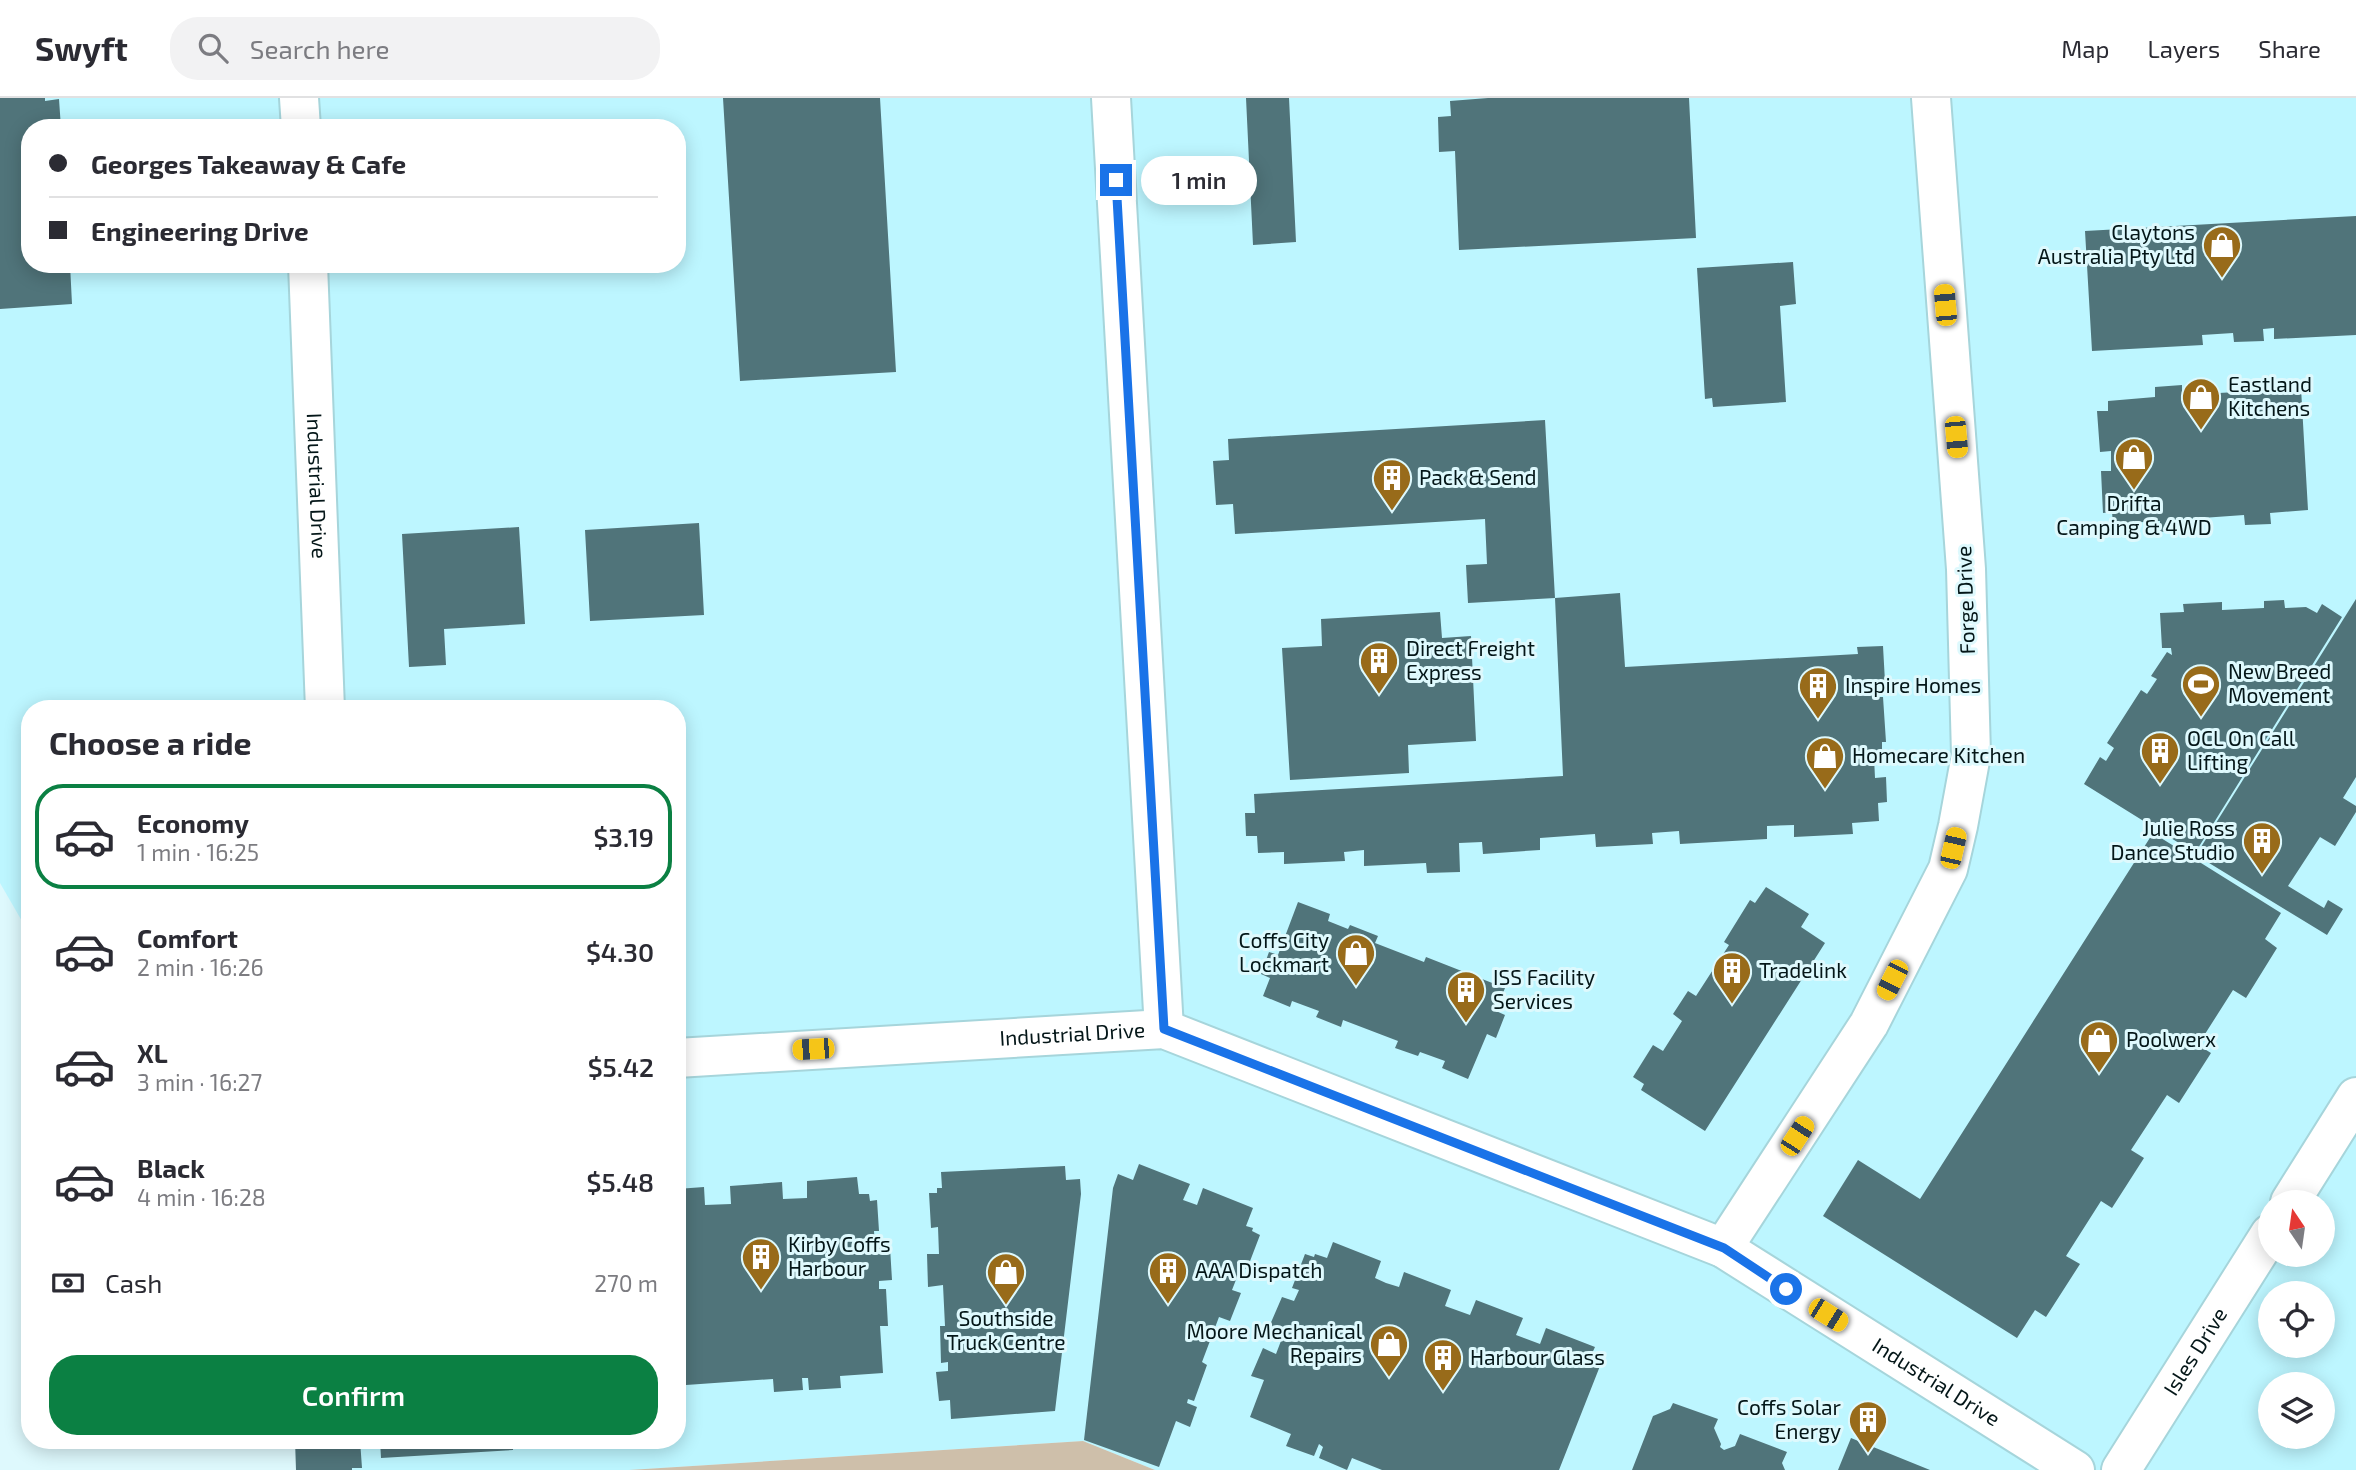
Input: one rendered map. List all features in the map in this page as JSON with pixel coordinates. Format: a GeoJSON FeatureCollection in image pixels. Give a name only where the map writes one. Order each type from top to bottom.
{"type":"FeatureCollection","features":[{"type":"Feature","properties":{"kind":"street"},"geometry":{"type":"LineString","coordinates":[[299,98],[300,119]]}},
{"type":"Feature","properties":{"kind":"street"},"geometry":{"type":"LineString","coordinates":[[1111,98],[1164,1029]]}},
{"type":"Feature","properties":{"kind":"street","name":"Forge Drive"},"geometry":{"type":"LineString","coordinates":[[1724,1248],[1870,1024],[1948,869],[1971,755],[1966,569],[1931,98]]}},
{"type":"Feature","properties":{"kind":"street","name":"Industrial Drive"},"geometry":{"type":"LineString","coordinates":[[308,273],[325,700]]}},
{"type":"Feature","properties":{"kind":"street","name":"Industrial Drive"},"geometry":{"type":"LineString","coordinates":[[686,1057],[1164,1029],[1724,1248],[2075,1470]]}},
{"type":"Feature","properties":{"kind":"street"},"geometry":{"type":"LineString","coordinates":[[2298,1190],[2356,1097]]}},
{"type":"Feature","properties":{"kind":"street","name":"Isles Drive"},"geometry":{"type":"LineString","coordinates":[[2121,1470],[2258,1253]]}},
{"type":"Feature","properties":{"kind":"shaded area"},"geometry":{"type":"Polygon","coordinates":[[[0,98],[2356,98],[2356,1470],[1155,1470],[1083,1441],[629,1470],[333,1470],[321,1449],[686,1449],[686,700],[21,700],[21,919],[0,883],[0,98]]]}},
{"type":"Feature","properties":{"kind":"shaded area"},"geometry":{"type":"Polygon","coordinates":[[[1083,1441],[1155,1470],[629,1470],[1083,1441]]]}},
{"type":"Feature","properties":{"kind":"building"},"geometry":{"type":"Polygon","coordinates":[[[0,98],[45,98],[45,101],[59,99],[60,119],[21,119],[21,273],[70,273],[72,304],[0,309],[0,98]]]}},
{"type":"Feature","properties":{"kind":"building"},"geometry":{"type":"Polygon","coordinates":[[[723,98],[880,98],[896,372],[740,381],[723,98]]]}},
{"type":"Feature","properties":{"kind":"building"},"geometry":{"type":"Polygon","coordinates":[[[1246,98],[1289,98],[1296,242],[1253,245],[1246,98]]]}},
{"type":"Feature","properties":{"kind":"building"},"geometry":{"type":"Polygon","coordinates":[[[1488,98],[1689,98],[1696,238],[1459,250],[1455,151],[1439,152],[1438,117],[1451,116],[1450,101],[1488,98]]]}},
{"type":"Feature","properties":{"kind":"building","name":"Claytons Australia Pty Ltd"},"geometry":{"type":"Polygon","coordinates":[[[2356,216],[2356,335],[2274,339],[2274,328],[2263,329],[2264,341],[2234,342],[2233,333],[2202,335],[2203,345],[2092,351],[2085,231],[2356,216]]]}},
{"type":"Feature","properties":{"kind":"building"},"geometry":{"type":"Polygon","coordinates":[[[1793,262],[1796,304],[1780,306],[1786,402],[1713,407],[1712,398],[1705,399],[1697,268],[1793,262]]]}},
{"type":"Feature","properties":{"kind":"building"},"geometry":{"type":"Polygon","coordinates":[[[2264,382],[2265,391],[2301,388],[2308,510],[2270,513],[2271,524],[2245,525],[2244,515],[2188,519],[2189,529],[2160,532],[2160,521],[2113,524],[2112,512],[2103,513],[2101,471],[2111,471],[2111,451],[2100,452],[2097,411],[2108,411],[2108,401],[2155,397],[2155,387],[2182,385],[2182,395],[2237,392],[2237,384],[2264,382]]]}},
{"type":"Feature","properties":{"kind":"building","name":"Pack & Send"},"geometry":{"type":"Polygon","coordinates":[[[1545,420],[1555,598],[1468,603],[1466,565],[1487,564],[1485,519],[1235,534],[1233,504],[1216,505],[1213,461],[1229,460],[1228,439],[1545,420]]]}},
{"type":"Feature","properties":{"kind":"building"},"geometry":{"type":"Polygon","coordinates":[[[699,523],[704,615],[590,621],[585,530],[699,523]]]}},
{"type":"Feature","properties":{"kind":"building"},"geometry":{"type":"Polygon","coordinates":[[[519,527],[525,624],[444,629],[446,665],[409,667],[402,534],[519,527]]]}},
{"type":"Feature","properties":{"kind":"building"},"geometry":{"type":"Polygon","coordinates":[[[1620,593],[1625,667],[1858,654],[1857,647],[1883,646],[1885,682],[1878,682],[1879,697],[1883,697],[1886,742],[1882,742],[1882,757],[1874,757],[1875,778],[1886,777],[1887,802],[1878,803],[1879,821],[1852,823],[1853,834],[1794,837],[1794,825],[1767,826],[1767,839],[1680,844],[1679,831],[1652,833],[1653,844],[1596,847],[1595,834],[1540,838],[1540,850],[1483,854],[1482,842],[1459,843],[1460,872],[1427,873],[1426,863],[1364,866],[1364,850],[1344,852],[1345,861],[1284,864],[1284,852],[1258,853],[1257,836],[1246,836],[1245,813],[1255,813],[1254,794],[1563,776],[1555,598],[1620,593]]]}},
{"type":"Feature","properties":{"kind":"building"},"geometry":{"type":"Polygon","coordinates":[[[2356,599],[2356,777],[2343,798],[2356,806],[2356,812],[2335,846],[2320,837],[2288,886],[2324,908],[2328,900],[2343,909],[2327,935],[2196,855],[2356,599]]]}},
{"type":"Feature","properties":{"kind":"building"},"geometry":{"type":"Polygon","coordinates":[[[2284,600],[2285,608],[2306,607],[2317,613],[2322,604],[2342,617],[2195,853],[2084,784],[2100,757],[2106,761],[2114,748],[2107,743],[2141,690],[2147,694],[2157,679],[2151,676],[2167,652],[2172,655],[2171,648],[2162,648],[2160,613],[2184,612],[2183,604],[2222,602],[2222,610],[2264,608],[2264,601],[2284,600]]]}},
{"type":"Feature","properties":{"kind":"building","name":"Direct Freight Express"},"geometry":{"type":"Polygon","coordinates":[[[1440,612],[1442,638],[1471,636],[1476,741],[1408,745],[1409,773],[1290,780],[1282,648],[1322,646],[1321,619],[1440,612]]]}},
{"type":"Feature","properties":{"kind":"building","name":"Poolwerx"},"geometry":{"type":"Polygon","coordinates":[[[2153,833],[2281,913],[2265,939],[2277,948],[2246,998],[2233,990],[2198,1045],[2211,1053],[2179,1103],[2167,1095],[2131,1150],[2144,1158],[2112,1208],[2101,1201],[2066,1256],[2080,1264],[2046,1317],[2035,1310],[2017,1338],[1823,1216],[1858,1160],[1920,1199],[2153,833]]]}},
{"type":"Feature","properties":{"kind":"building","name":"Tradelink"},"geometry":{"type":"Polygon","coordinates":[[[1766,887],[1809,914],[1801,927],[1825,943],[1705,1131],[1641,1090],[1644,1084],[1633,1077],[1653,1045],[1663,1051],[1682,1021],[1673,1014],[1688,991],[1696,996],[1729,945],[1724,942],[1750,900],[1755,903],[1766,887]]]}},
{"type":"Feature","properties":{"kind":"building","name":"Coffs City Lockmart"},"geometry":{"type":"Polygon","coordinates":[[[1298,902],[1330,914],[1328,921],[1348,929],[1350,925],[1378,936],[1375,943],[1424,962],[1426,957],[1505,988],[1496,1011],[1505,1015],[1496,1038],[1487,1034],[1468,1079],[1442,1068],[1445,1061],[1420,1052],[1418,1056],[1395,1048],[1398,1041],[1343,1020],[1341,1027],[1316,1017],[1319,1011],[1292,1001],[1290,1007],[1263,996],[1270,978],[1261,974],[1269,952],[1278,955],[1298,902]]]}},
{"type":"Feature","properties":{"kind":"building","name":"AAA Dispatch"},"geometry":{"type":"Polygon","coordinates":[[[1139,1164],[1190,1184],[1183,1200],[1197,1205],[1203,1188],[1253,1208],[1246,1226],[1253,1228],[1252,1231],[1260,1235],[1247,1269],[1241,1267],[1232,1290],[1241,1293],[1230,1321],[1219,1317],[1202,1362],[1207,1365],[1194,1401],[1188,1399],[1187,1403],[1197,1407],[1190,1427],[1176,1421],[1159,1467],[1084,1440],[1113,1188],[1118,1174],[1133,1180],[1139,1164]]]}},
{"type":"Feature","properties":{"kind":"building","name":"Southside Truck Centre"},"geometry":{"type":"Polygon","coordinates":[[[1065,1166],[1066,1180],[1080,1179],[1081,1194],[1055,1411],[951,1419],[950,1400],[939,1401],[936,1372],[948,1371],[948,1362],[941,1363],[940,1326],[945,1326],[943,1285],[928,1287],[927,1254],[939,1254],[938,1227],[931,1228],[929,1193],[937,1193],[937,1188],[942,1188],[941,1172],[1065,1166]]]}},
{"type":"Feature","properties":{"kind":"building"},"geometry":{"type":"Polygon","coordinates":[[[857,1177],[859,1194],[869,1194],[870,1201],[877,1200],[879,1231],[874,1231],[875,1248],[890,1247],[892,1280],[879,1281],[879,1289],[886,1289],[888,1326],[880,1326],[883,1373],[840,1376],[841,1388],[809,1390],[808,1378],[802,1378],[803,1390],[774,1392],[773,1379],[686,1385],[686,1188],[704,1187],[705,1205],[731,1204],[730,1186],[782,1182],[783,1199],[807,1198],[807,1181],[857,1177]]]}},
{"type":"Feature","properties":{"kind":"building"},"geometry":{"type":"Polygon","coordinates":[[[1333,1242],[1381,1261],[1375,1278],[1386,1283],[1399,1287],[1404,1272],[1451,1290],[1445,1306],[1470,1315],[1476,1300],[1523,1318],[1516,1335],[1540,1344],[1546,1328],[1595,1347],[1588,1362],[1600,1366],[1559,1470],[1382,1470],[1352,1458],[1347,1470],[1319,1458],[1323,1447],[1319,1444],[1314,1456],[1286,1446],[1291,1434],[1250,1417],[1264,1380],[1251,1376],[1263,1348],[1276,1354],[1284,1333],[1269,1327],[1282,1297],[1294,1301],[1299,1290],[1292,1288],[1305,1254],[1327,1258],[1333,1242]]]}},
{"type":"Feature","properties":{"kind":"building"},"geometry":{"type":"Polygon","coordinates":[[[1673,1403],[1718,1419],[1714,1428],[1720,1447],[1724,1450],[1735,1446],[1740,1434],[1787,1452],[1782,1463],[1785,1470],[1632,1470],[1653,1416],[1670,1409],[1673,1403]]]}},
{"type":"Feature","properties":{"kind":"building","name":"Coffs Solar Energy"},"geometry":{"type":"Polygon","coordinates":[[[1851,1438],[1930,1470],[1838,1470],[1851,1438]]]}},
{"type":"Feature","properties":{"kind":"building"},"geometry":{"type":"Polygon","coordinates":[[[295,1449],[361,1449],[362,1468],[296,1470],[295,1449]]]}},
{"type":"Feature","properties":{"kind":"building"},"geometry":{"type":"Polygon","coordinates":[[[380,1449],[513,1449],[513,1450],[381,1458],[380,1449]]]}},
{"type":"Feature","properties":{"kind":"place","name":"Claytons Australia Pty Ltd"},"geometry":{"type":"Point","coordinates":[2222,279]}},
{"type":"Feature","properties":{"kind":"place","name":"Eastland Kitchens"},"geometry":{"type":"Point","coordinates":[2201,431]}},
{"type":"Feature","properties":{"kind":"place","name":"Drifta Camping & 4WD"},"geometry":{"type":"Point","coordinates":[2134,491]}},
{"type":"Feature","properties":{"kind":"place","name":"Pack & Send"},"geometry":{"type":"Point","coordinates":[1392,512]}},
{"type":"Feature","properties":{"kind":"place","name":"Direct Freight Express"},"geometry":{"type":"Point","coordinates":[1379,695]}},
{"type":"Feature","properties":{"kind":"place","name":"New Breed Movement"},"geometry":{"type":"Point","coordinates":[2201,718]}},
{"type":"Feature","properties":{"kind":"place","name":"Inspire Homes"},"geometry":{"type":"Point","coordinates":[1818,720]}},
{"type":"Feature","properties":{"kind":"place","name":"OCL On Call Lifting"},"geometry":{"type":"Point","coordinates":[2160,785]}},
{"type":"Feature","properties":{"kind":"place","name":"Homecare Kitchen"},"geometry":{"type":"Point","coordinates":[1825,790]}},
{"type":"Feature","properties":{"kind":"place","name":"Julie Ross Dance Studio"},"geometry":{"type":"Point","coordinates":[2262,875]}},
{"type":"Feature","properties":{"kind":"place","name":"Coffs City Lockmart"},"geometry":{"type":"Point","coordinates":[1356,987]}},
{"type":"Feature","properties":{"kind":"place","name":"Tradelink"},"geometry":{"type":"Point","coordinates":[1732,1005]}},
{"type":"Feature","properties":{"kind":"place","name":"ISS Facility Services"},"geometry":{"type":"Point","coordinates":[1466,1024]}},
{"type":"Feature","properties":{"kind":"place","name":"Poolwerx"},"geometry":{"type":"Point","coordinates":[2099,1074]}},
{"type":"Feature","properties":{"kind":"place","name":"Kirby Coffs Harbour"},"geometry":{"type":"Point","coordinates":[761,1291]}},
{"type":"Feature","properties":{"kind":"place","name":"AAA Dispatch"},"geometry":{"type":"Point","coordinates":[1168,1305]}},
{"type":"Feature","properties":{"kind":"place","name":"Southside Truck Centre"},"geometry":{"type":"Point","coordinates":[1006,1306]}},
{"type":"Feature","properties":{"kind":"place","name":"Moore Mechanical Repairs"},"geometry":{"type":"Point","coordinates":[1389,1378]}},
{"type":"Feature","properties":{"kind":"place","name":"Harbour Glass"},"geometry":{"type":"Point","coordinates":[1443,1392]}},
{"type":"Feature","properties":{"kind":"place","name":"Coffs Solar Energy"},"geometry":{"type":"Point","coordinates":[1868,1454]}},
{"type":"Feature","properties":{"kind":"route"},"geometry":{"type":"LineString","coordinates":[[1116,180],[1164,1029],[1724,1248],[1786,1289]]}}]}
